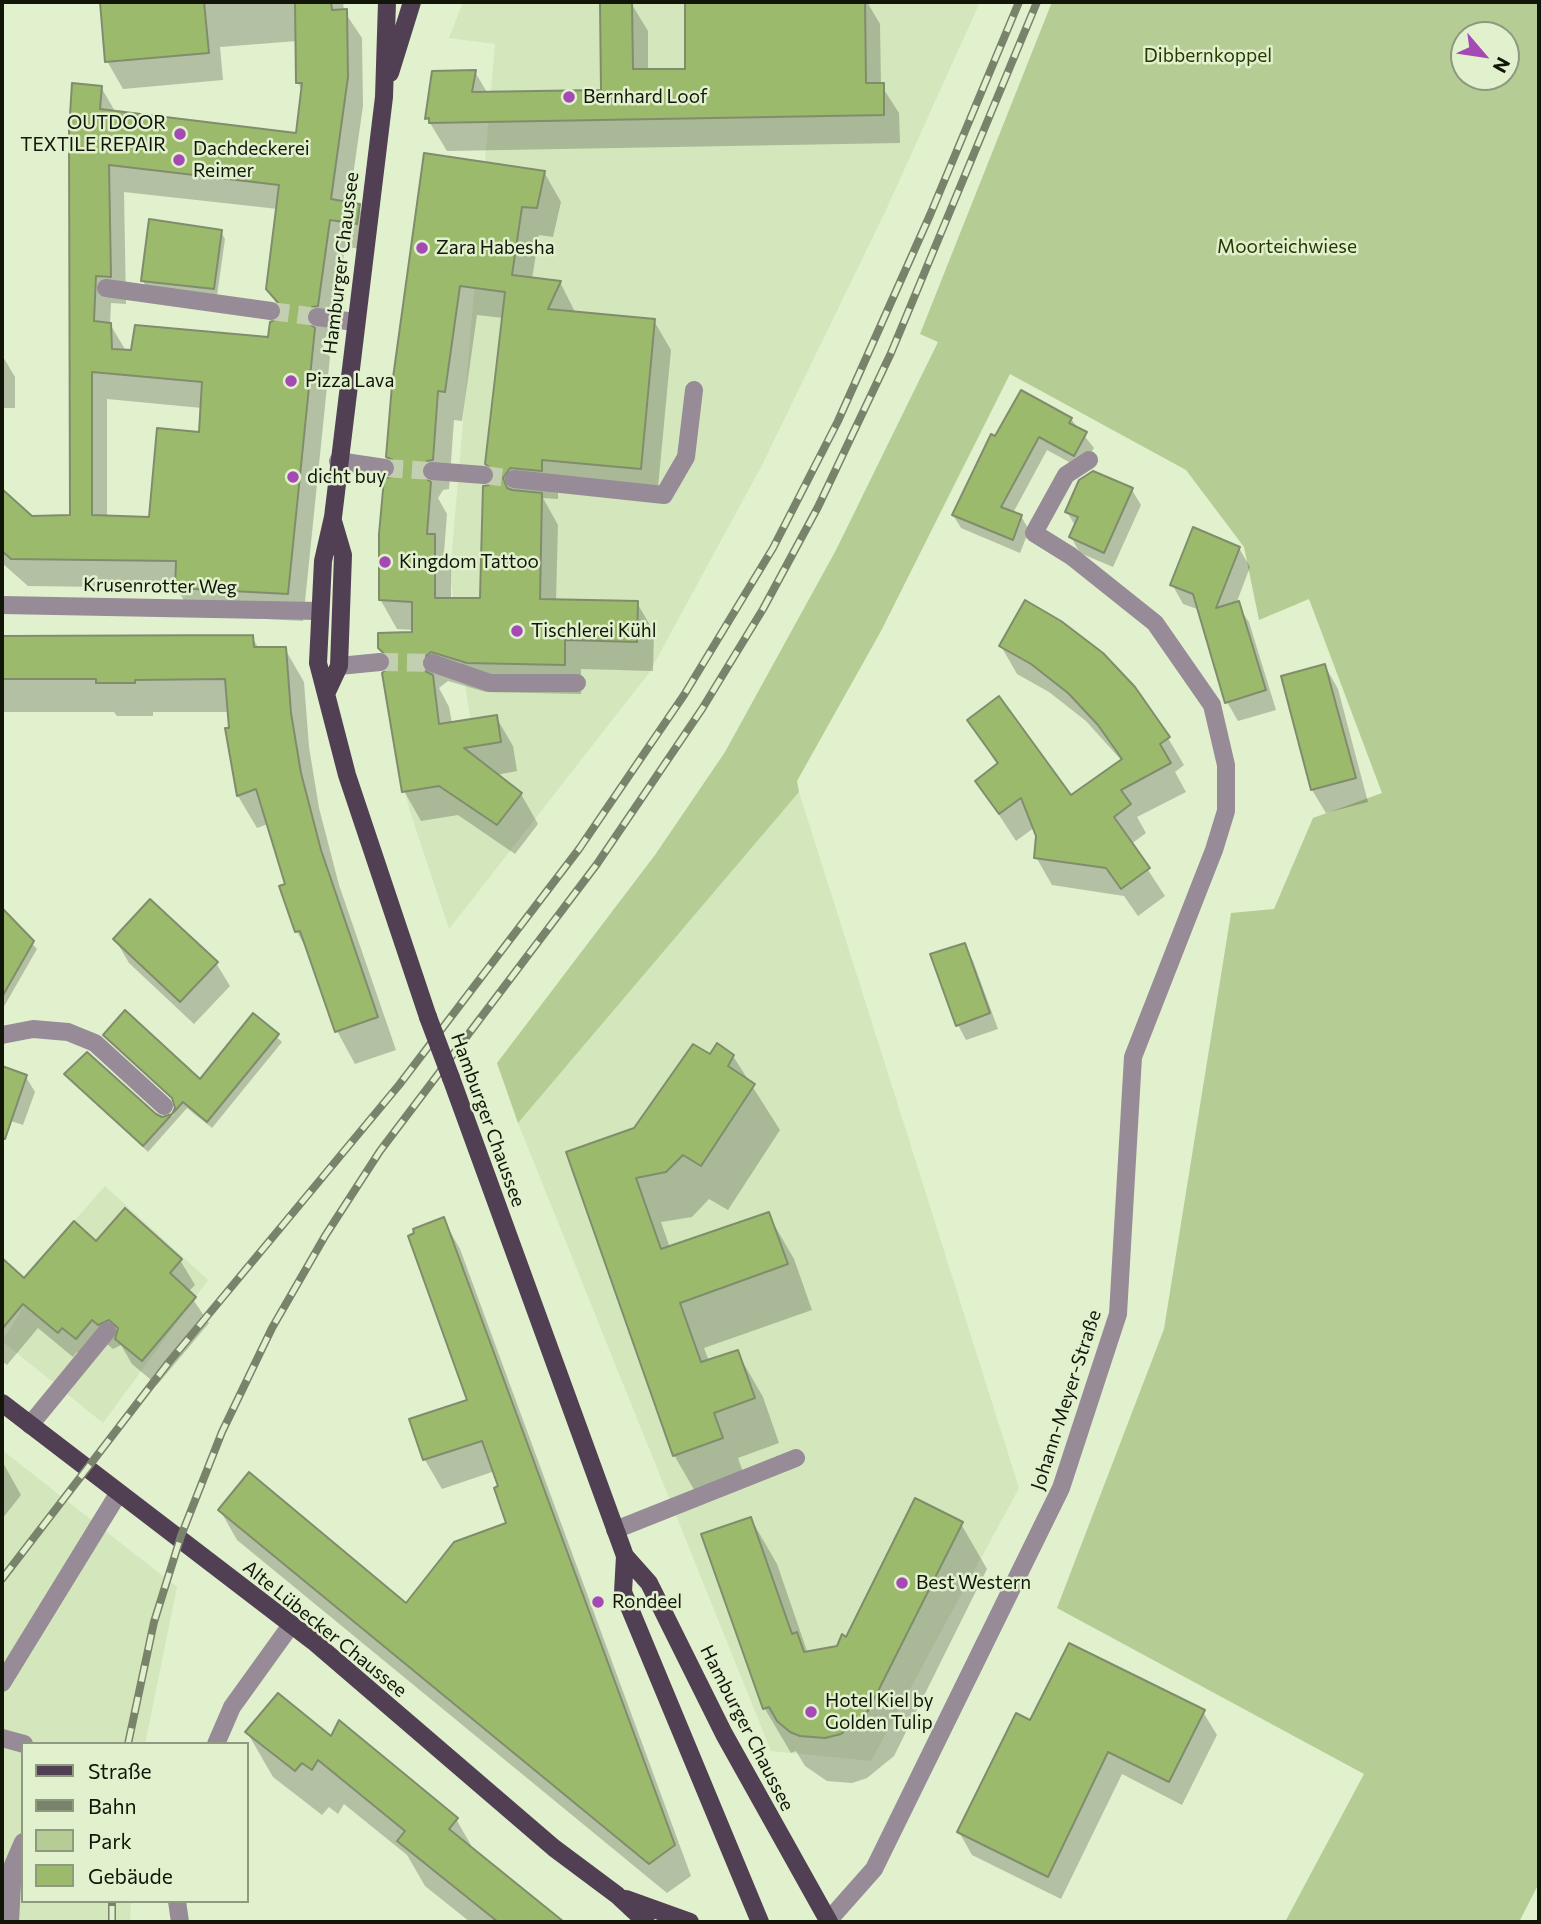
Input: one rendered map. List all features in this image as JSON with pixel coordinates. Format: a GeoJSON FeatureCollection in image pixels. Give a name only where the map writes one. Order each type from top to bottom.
{"type":"FeatureCollection","features":[{"type":"Feature","properties":{"kind":"main road","name":"Hamburger Chaussee"},"geometry":{"type":"LineString","coordinates":[[387,2],[384,97],[332,517],[323,561],[318,611],[318,663],[347,775],[428,1017],[625,1556],[649,1583],[724,1734],[828,1922]]}},
{"type":"Feature","properties":{"kind":"main road","name":"Hamburger Chaussee"},"geometry":{"type":"LineString","coordinates":[[384,97],[412,2]]}},
{"type":"Feature","properties":{"kind":"main road","name":"Hamburger Chaussee"},"geometry":{"type":"LineString","coordinates":[[326,694],[339,666],[343,555],[332,517]]}},
{"type":"Feature","properties":{"kind":"main road","name":"Alte Lübecker Chaussee"},"geometry":{"type":"LineString","coordinates":[[2,1403],[291,1625],[554,1848],[617,1895],[646,1922]]}},
{"type":"Feature","properties":{"kind":"main road","name":"Hamburger Chaussee"},"geometry":{"type":"LineString","coordinates":[[625,1556],[623,1592],[760,1922]]}},
{"type":"Feature","properties":{"kind":"main road","name":"Alte Lübecker Chaussee"},"geometry":{"type":"LineString","coordinates":[[617,1895],[690,1922]]}},
{"type":"Feature","properties":{"kind":"street"},"geometry":{"type":"LineString","coordinates":[[106,288],[271,311]]}},
{"type":"Feature","properties":{"kind":"street"},"geometry":{"type":"LineString","coordinates":[[317,317],[355,322]]}},
{"type":"Feature","properties":{"kind":"street"},"geometry":{"type":"LineString","coordinates":[[514,479],[664,495],[686,457],[694,390]]}},
{"type":"Feature","properties":{"kind":"street","name":"Johann-Meyer-Straße"},"geometry":{"type":"LineString","coordinates":[[828,1922],[874,1870],[1061,1489],[1118,1314],[1133,1057],[1214,850],[1226,811],[1226,765],[1212,705],[1156,623],[1071,556],[1034,533],[1066,475],[1088,460]]}},
{"type":"Feature","properties":{"kind":"street"},"geometry":{"type":"LineString","coordinates":[[338,461],[385,468]]}},
{"type":"Feature","properties":{"kind":"street"},"geometry":{"type":"LineString","coordinates":[[432,471],[484,475]]}},
{"type":"Feature","properties":{"kind":"street","name":"Krusenrotter Weg"},"geometry":{"type":"LineString","coordinates":[[2,605],[318,611]]}},
{"type":"Feature","properties":{"kind":"street"},"geometry":{"type":"LineString","coordinates":[[339,666],[380,662]]}},
{"type":"Feature","properties":{"kind":"street"},"geometry":{"type":"LineString","coordinates":[[432,663],[490,682],[577,683]]}},
{"type":"Feature","properties":{"kind":"street"},"geometry":{"type":"LineString","coordinates":[[2,1035],[33,1029],[68,1032],[95,1043],[164,1106]]}},
{"type":"Feature","properties":{"kind":"street"},"geometry":{"type":"LineString","coordinates":[[30,1425],[107,1331]]}},
{"type":"Feature","properties":{"kind":"street"},"geometry":{"type":"LineString","coordinates":[[615,1530],[796,1458]]}},
{"type":"Feature","properties":{"kind":"street"},"geometry":{"type":"LineString","coordinates":[[2,1683],[118,1494]]}},
{"type":"Feature","properties":{"kind":"street"},"geometry":{"type":"LineString","coordinates":[[217,1742],[232,1707],[291,1625]]}},
{"type":"Feature","properties":{"kind":"street"},"geometry":{"type":"LineString","coordinates":[[2,1738],[21,1743]]}},
{"type":"Feature","properties":{"kind":"street"},"geometry":{"type":"LineString","coordinates":[[10,1922],[13,1866],[21,1847]]}},
{"type":"Feature","properties":{"kind":"street"},"geometry":{"type":"LineString","coordinates":[[177,1903],[180,1922]]}},
{"type":"Feature","properties":{"kind":"shaded area"},"geometry":{"type":"Polygon","coordinates":[[[463,2],[980,2],[886,210],[761,467],[649,673],[449,929],[409,808],[392,731],[470,718],[450,575],[495,44],[449,38],[463,2]]]}},
{"type":"Feature","properties":{"kind":"shaded area"},"geometry":{"type":"Polygon","coordinates":[[[799,792],[1019,1488],[871,1761],[771,1751],[518,1123],[799,792]]]}},
{"type":"Feature","properties":{"kind":"shaded area"},"geometry":{"type":"Polygon","coordinates":[[[105,1186],[208,1280],[103,1423],[2,1341],[47,1269],[39,1261],[105,1186]]]}},
{"type":"Feature","properties":{"kind":"shaded area"},"geometry":{"type":"Polygon","coordinates":[[[2,1450],[177,1587],[145,1742],[21,1742],[21,1903],[131,1903],[130,1922],[2,1922],[2,1450]]]}},
{"type":"Feature","properties":{"kind":"green space","name":"Moorteichwiese"},"geometry":{"type":"Polygon","coordinates":[[[1052,2],[1539,2],[1539,1883],[1519,1922],[1285,1922],[1364,1774],[1057,1608],[1164,1329],[1231,913],[1274,909],[1313,818],[1382,793],[1309,599],[1259,620],[1244,547],[1186,470],[1010,374],[881,631],[797,781],[799,792],[518,1123],[497,1063],[655,855],[725,752],[836,550],[938,342],[920,334],[1052,2]]]}},
{"type":"Feature","properties":{"kind":"building"},"geometry":{"type":"Polygon","coordinates":[[[100,2],[204,2],[209,53],[105,62],[100,2]]]}},
{"type":"Feature","properties":{"kind":"building"},"geometry":{"type":"Polygon","coordinates":[[[295,2],[331,2],[332,10],[347,9],[348,77],[331,199],[360,204],[357,224],[330,220],[318,306],[312,307],[306,315],[307,322],[315,328],[288,594],[175,588],[176,561],[11,559],[2,551],[2,489],[32,516],[70,515],[69,131],[72,83],[102,86],[100,109],[296,133],[302,83],[296,83],[295,2]],[[109,165],[111,277],[96,276],[94,321],[111,323],[112,349],[131,350],[135,325],[268,337],[270,322],[279,318],[282,312],[281,306],[266,289],[279,185],[109,165]],[[92,372],[92,515],[149,517],[157,428],[199,432],[202,382],[92,372]]]}},
{"type":"Feature","properties":{"kind":"building"},"geometry":{"type":"Polygon","coordinates":[[[600,2],[632,2],[633,69],[685,69],[685,2],[865,2],[866,83],[884,83],[884,115],[429,123],[429,118],[425,119],[432,71],[476,70],[472,92],[601,90],[600,2]]]}},
{"type":"Feature","properties":{"kind":"building"},"geometry":{"type":"Polygon","coordinates":[[[424,153],[545,171],[537,208],[522,207],[512,275],[561,281],[548,309],[655,319],[641,469],[542,460],[542,471],[510,468],[503,478],[507,488],[512,490],[542,493],[540,599],[638,601],[637,642],[565,640],[565,665],[467,663],[431,652],[421,660],[423,670],[433,675],[439,724],[497,715],[501,742],[464,748],[522,793],[497,825],[439,786],[402,792],[382,673],[390,667],[391,660],[378,648],[378,633],[412,632],[412,602],[379,600],[379,534],[384,479],[393,476],[396,469],[393,460],[386,457],[392,385],[424,153]],[[460,286],[445,392],[438,391],[433,460],[427,461],[421,469],[422,476],[431,482],[427,534],[435,534],[435,598],[480,598],[483,486],[489,485],[495,477],[494,470],[485,464],[505,292],[460,286]]]}},
{"type":"Feature","properties":{"kind":"building"},"geometry":{"type":"Polygon","coordinates":[[[149,219],[222,230],[214,289],[141,281],[149,219]]]}},
{"type":"Feature","properties":{"kind":"building"},"geometry":{"type":"Polygon","coordinates":[[[1021,390],[1072,418],[1069,423],[1087,432],[1074,456],[1039,437],[1001,507],[1022,515],[1013,540],[952,515],[991,434],[995,436],[1021,390]]]}},
{"type":"Feature","properties":{"kind":"building"},"geometry":{"type":"Polygon","coordinates":[[[1093,471],[1133,488],[1104,553],[1069,537],[1078,517],[1065,512],[1079,480],[1093,471]]]}},
{"type":"Feature","properties":{"kind":"building"},"geometry":{"type":"Polygon","coordinates":[[[1193,527],[1240,547],[1216,608],[1239,601],[1266,690],[1225,703],[1193,594],[1170,585],[1193,527]]]}},
{"type":"Feature","properties":{"kind":"building"},"geometry":{"type":"Polygon","coordinates":[[[1025,600],[1061,621],[1103,653],[1135,687],[1170,737],[1160,744],[1171,763],[1121,790],[1131,804],[1114,817],[1150,868],[1121,889],[1106,868],[1034,858],[1036,836],[1021,798],[999,814],[975,781],[998,763],[967,720],[999,696],[1071,795],[1122,759],[1098,725],[1068,693],[1031,664],[999,646],[1025,600]]]}},
{"type":"Feature","properties":{"kind":"building"},"geometry":{"type":"Polygon","coordinates":[[[253,635],[254,647],[286,647],[291,713],[301,773],[321,850],[378,1017],[335,1032],[300,931],[295,932],[279,886],[285,884],[256,789],[237,796],[225,728],[229,728],[225,679],[96,683],[96,679],[2,679],[2,636],[253,635]]]}},
{"type":"Feature","properties":{"kind":"building"},"geometry":{"type":"Polygon","coordinates":[[[1325,664],[1356,778],[1311,790],[1281,676],[1325,664]]]}},
{"type":"Feature","properties":{"kind":"building"},"geometry":{"type":"Polygon","coordinates":[[[150,899],[218,962],[180,1002],[113,939],[150,899]]]}},
{"type":"Feature","properties":{"kind":"building"},"geometry":{"type":"Polygon","coordinates":[[[2,908],[34,941],[2,997],[3,953],[2,908]]]}},
{"type":"Feature","properties":{"kind":"building"},"geometry":{"type":"Polygon","coordinates":[[[965,943],[990,1013],[956,1026],[930,954],[965,943]]]}},
{"type":"Feature","properties":{"kind":"building"},"geometry":{"type":"Polygon","coordinates":[[[125,1010],[200,1079],[253,1013],[279,1034],[207,1122],[183,1102],[143,1146],[64,1074],[87,1052],[156,1114],[162,1117],[172,1114],[175,1108],[172,1098],[103,1035],[125,1010]]]}},
{"type":"Feature","properties":{"kind":"building"},"geometry":{"type":"Polygon","coordinates":[[[717,1043],[734,1055],[728,1066],[755,1084],[701,1166],[683,1155],[666,1172],[636,1178],[661,1249],[769,1212],[788,1264],[680,1303],[701,1362],[738,1350],[755,1398],[714,1413],[723,1438],[673,1456],[566,1152],[634,1128],[693,1044],[710,1054],[717,1043]]]}},
{"type":"Feature","properties":{"kind":"building"},"geometry":{"type":"Polygon","coordinates":[[[2,1066],[27,1075],[5,1139],[2,1138],[2,1066]]]}},
{"type":"Feature","properties":{"kind":"building"},"geometry":{"type":"Polygon","coordinates":[[[125,1208],[182,1259],[170,1273],[196,1297],[142,1361],[115,1339],[118,1328],[109,1320],[98,1325],[92,1320],[76,1339],[62,1328],[58,1333],[23,1304],[2,1329],[2,1258],[24,1278],[74,1221],[96,1241],[125,1208]]]}},
{"type":"Feature","properties":{"kind":"building"},"geometry":{"type":"Polygon","coordinates":[[[444,1217],[675,1845],[649,1864],[218,1510],[249,1472],[406,1603],[454,1542],[506,1523],[494,1488],[498,1486],[482,1441],[423,1460],[409,1419],[467,1400],[408,1236],[414,1233],[413,1229],[444,1217]]]}},
{"type":"Feature","properties":{"kind":"building","name":"Best Western"},"geometry":{"type":"Polygon","coordinates":[[[915,1498],[963,1522],[868,1711],[841,1734],[825,1738],[800,1736],[790,1732],[777,1721],[769,1707],[763,1709],[701,1534],[751,1517],[792,1634],[797,1632],[804,1652],[837,1646],[842,1634],[846,1637],[915,1498]]]}},
{"type":"Feature","properties":{"kind":"building"},"geometry":{"type":"Polygon","coordinates":[[[1069,1643],[1205,1710],[1169,1782],[1108,1752],[1048,1877],[957,1832],[1016,1713],[1030,1720],[1069,1643]]]}},
{"type":"Feature","properties":{"kind":"building"},"geometry":{"type":"Polygon","coordinates":[[[278,1693],[331,1736],[339,1720],[458,1818],[449,1829],[564,1922],[498,1922],[397,1841],[405,1831],[318,1760],[312,1770],[302,1763],[295,1771],[245,1732],[278,1693]]]}},
{"type":"Feature","properties":{"kind":"tunnel"},"geometry":{"type":"LineString","coordinates":[[271,311],[317,317]]}},
{"type":"Feature","properties":{"kind":"tunnel"},"geometry":{"type":"LineString","coordinates":[[385,468],[432,471]]}},
{"type":"Feature","properties":{"kind":"tunnel"},"geometry":{"type":"LineString","coordinates":[[484,475],[514,479]]}},
{"type":"Feature","properties":{"kind":"tunnel"},"geometry":{"type":"LineString","coordinates":[[380,662],[432,663]]}},
{"type":"Feature","properties":{"kind":"railway"},"geometry":{"type":"LineString","coordinates":[[2,1579],[169,1362],[399,1085],[579,849],[684,695],[773,548],[838,421],[930,215],[1019,2]]}},
{"type":"Feature","properties":{"kind":"railway"},"geometry":{"type":"LineString","coordinates":[[128,1742],[154,1622],[181,1536],[222,1432],[272,1328],[325,1236],[380,1151],[597,864],[702,709],[763,609],[818,507],[891,353],[1037,2]]}},
{"type":"Feature","properties":{"kind":"railway"},"geometry":{"type":"LineString","coordinates":[[112,1903],[112,1922]]}},
{"type":"Feature","properties":{"kind":"place","name":"Bernhard Loof"},"geometry":{"type":"Point","coordinates":[569,97]}},
{"type":"Feature","properties":{"kind":"place","name":"OUTDOOR TEXTILE REPAIR"},"geometry":{"type":"Point","coordinates":[180,134]}},
{"type":"Feature","properties":{"kind":"place","name":"Dachdeckerei Reimer"},"geometry":{"type":"Point","coordinates":[179,160]}},
{"type":"Feature","properties":{"kind":"place","name":"Zara Habesha"},"geometry":{"type":"Point","coordinates":[422,248]}},
{"type":"Feature","properties":{"kind":"place","name":"Pizza Lava"},"geometry":{"type":"Point","coordinates":[291,381]}},
{"type":"Feature","properties":{"kind":"place","name":"dicht buy"},"geometry":{"type":"Point","coordinates":[293,477]}},
{"type":"Feature","properties":{"kind":"place","name":"Kingdom Tattoo"},"geometry":{"type":"Point","coordinates":[385,562]}},
{"type":"Feature","properties":{"kind":"place","name":"Tischlerei Kühl"},"geometry":{"type":"Point","coordinates":[517,631]}},
{"type":"Feature","properties":{"kind":"place","name":"Best Western"},"geometry":{"type":"Point","coordinates":[902,1583]}},
{"type":"Feature","properties":{"kind":"place","name":"Rondeel"},"geometry":{"type":"Point","coordinates":[598,1602]}},
{"type":"Feature","properties":{"kind":"place","name":"Hotel Kiel by Golden Tulip"},"geometry":{"type":"Point","coordinates":[811,1712]}},
{"type":"Feature","properties":{"kind":"park label","name":"Dibbernkoppel"},"geometry":{"type":"Point","coordinates":[1208,56]}}]}
